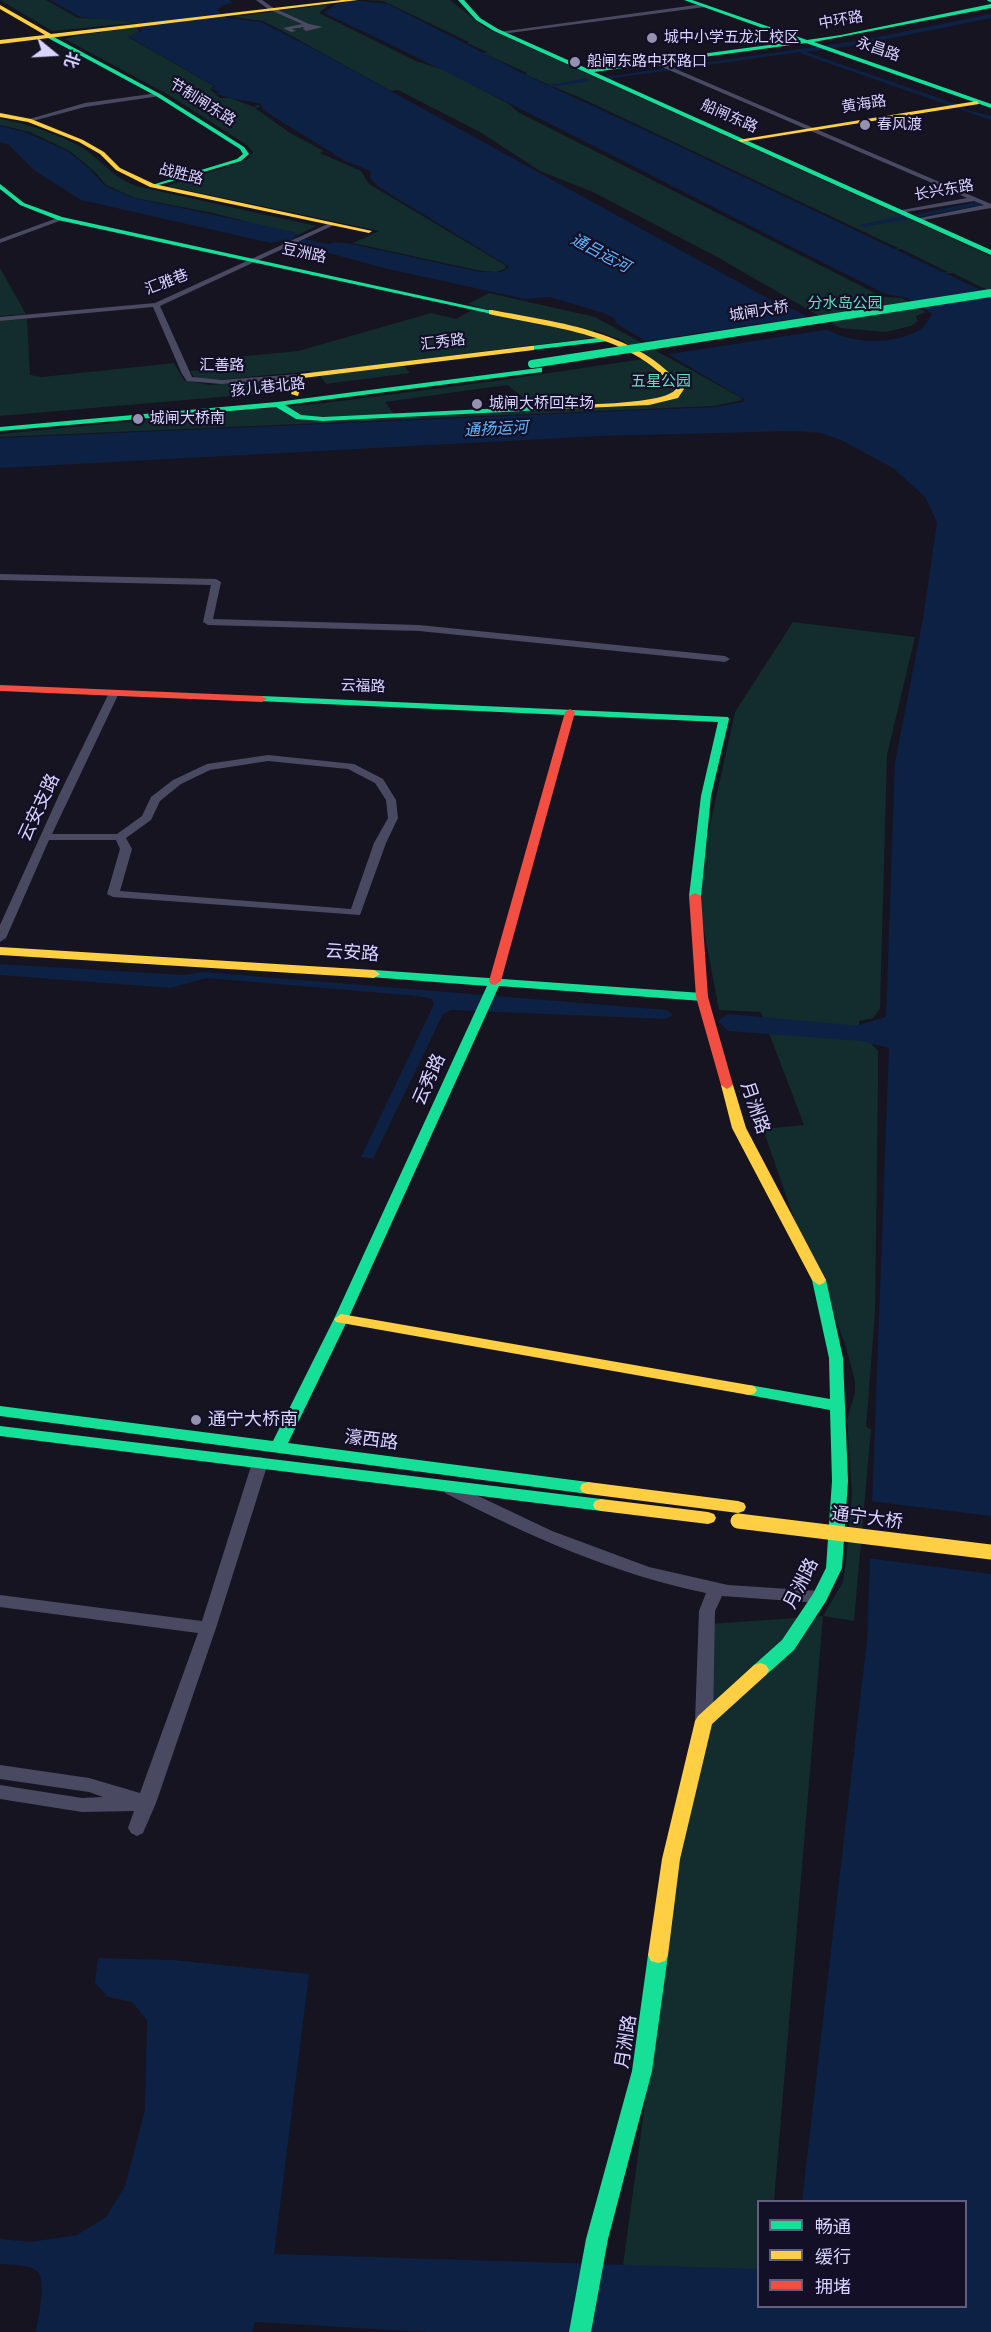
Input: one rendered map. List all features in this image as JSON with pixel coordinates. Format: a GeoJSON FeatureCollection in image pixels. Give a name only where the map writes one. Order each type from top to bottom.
{"type":"FeatureCollection","features":[{"type":"Feature","properties":{"kind":"street"},"geometry":{"type":"LineString","coordinates":[[0,41],[242,12],[267,6],[355,0]]}},
{"type":"Feature","properties":{"kind":"street","name":"船闸东路"},"geometry":{"type":"LineString","coordinates":[[461,0],[478,19],[502,32],[991,253]]}},
{"type":"Feature","properties":{"kind":"street","name":"永昌路"},"geometry":{"type":"LineString","coordinates":[[687,0],[811,45],[988,103]]}},
{"type":"Feature","properties":{"kind":"street"},"geometry":{"type":"LineString","coordinates":[[982,0],[991,2]]}},
{"type":"Feature","properties":{"kind":"street","name":"中环路"},"geometry":{"type":"LineString","coordinates":[[588,71],[667,67],[811,45],[906,26],[991,2]]}},
{"type":"Feature","properties":{"kind":"street"},"geometry":{"type":"LineString","coordinates":[[267,6],[308,25],[286,28],[293,32]]}},
{"type":"Feature","properties":{"kind":"street"},"geometry":{"type":"LineString","coordinates":[[502,32],[703,6]]}},
{"type":"Feature","properties":{"kind":"street","name":"节制闸东路"},"geometry":{"type":"LineString","coordinates":[[0,7],[158,95],[242,148],[246,154],[238,160],[152,186]]}},
{"type":"Feature","properties":{"kind":"street"},"geometry":{"type":"LineString","coordinates":[[667,67],[991,206]]}},
{"type":"Feature","properties":{"kind":"street"},"geometry":{"type":"LineString","coordinates":[[29,120],[85,105],[158,95]]}},
{"type":"Feature","properties":{"kind":"street","name":"黄海路"},"geometry":{"type":"LineString","coordinates":[[741,140],[988,103]]}},
{"type":"Feature","properties":{"kind":"street","name":"战胜路"},"geometry":{"type":"LineString","coordinates":[[0,116],[29,120],[93,147],[118,169],[152,186],[369,231]]}},
{"type":"Feature","properties":{"kind":"street","name":"豆洲路"},"geometry":{"type":"LineString","coordinates":[[0,186],[22,204],[60,219],[573,328],[609,338],[645,358],[680,385],[679,393],[670,399],[649,403],[322,419],[299,417],[277,404]]}},
{"type":"Feature","properties":{"kind":"street","name":"长兴东路"},"geometry":{"type":"LineString","coordinates":[[903,212],[991,196]]}},
{"type":"Feature","properties":{"kind":"street","name":"长兴东路"},"geometry":{"type":"LineString","coordinates":[[920,220],[991,206]]}},
{"type":"Feature","properties":{"kind":"street"},"geometry":{"type":"LineString","coordinates":[[0,241],[60,219]]}},
{"type":"Feature","properties":{"kind":"street","name":"汇雅巷"},"geometry":{"type":"LineString","coordinates":[[0,319],[156,305],[332,224]]}},
{"type":"Feature","properties":{"kind":"street","name":"城闸大桥"},"geometry":{"type":"LineString","coordinates":[[536,367],[991,293]]}},
{"type":"Feature","properties":{"kind":"street","name":"城闸大桥"},"geometry":{"type":"LineString","coordinates":[[536,367],[991,299]]}},
{"type":"Feature","properties":{"kind":"street","name":"汇善路"},"geometry":{"type":"LineString","coordinates":[[156,305],[190,379],[221,382],[300,375]]}},
{"type":"Feature","properties":{"kind":"street","name":"汇秀路"},"geometry":{"type":"LineString","coordinates":[[300,375],[609,338]]}},
{"type":"Feature","properties":{"kind":"street","name":"孩儿巷北路"},"geometry":{"type":"LineString","coordinates":[[0,421],[154,409],[536,367]]}},
{"type":"Feature","properties":{"kind":"street","name":"孩儿巷北路"},"geometry":{"type":"LineString","coordinates":[[0,429],[277,404],[536,367]]}},
{"type":"Feature","properties":{"kind":"street"},"geometry":{"type":"LineString","coordinates":[[295,394],[300,375]]}},
{"type":"Feature","properties":{"kind":"street"},"geometry":{"type":"LineString","coordinates":[[0,577],[216,582],[208,622],[419,628],[725,659]]}},
{"type":"Feature","properties":{"kind":"street","name":"云福路"},"geometry":{"type":"LineString","coordinates":[[0,688],[724,719]]}},
{"type":"Feature","properties":{"kind":"street","name":"云安支路"},"geometry":{"type":"LineString","coordinates":[[0,938],[45,837],[114,693]]}},
{"type":"Feature","properties":{"kind":"street","name":"云秀路"},"geometry":{"type":"LineString","coordinates":[[278,1447],[341,1319],[495,981],[570,712]]}},
{"type":"Feature","properties":{"kind":"street","name":"月洲路"},"geometry":{"type":"LineString","coordinates":[[580,2332],[597,2239],[642,2071],[671,1859],[704,1721],[788,1645],[820,1597],[834,1568],[840,1481],[836,1358],[822,1286],[739,1128],[702,997],[695,900],[706,795],[724,719]]}},
{"type":"Feature","properties":{"kind":"street"},"geometry":{"type":"LineString","coordinates":[[45,837],[120,837],[147,818],[155,799],[177,782],[207,767],[268,758],[350,766],[379,781],[391,800],[393,818],[380,843],[356,913],[113,894],[126,849],[120,837]]}},
{"type":"Feature","properties":{"kind":"street","name":"云安路"},"geometry":{"type":"LineString","coordinates":[[0,951],[495,981],[702,997]]}},
{"type":"Feature","properties":{"kind":"street"},"geometry":{"type":"LineString","coordinates":[[341,1319],[838,1406]]}},
{"type":"Feature","properties":{"kind":"street","name":"濠西路"},"geometry":{"type":"LineString","coordinates":[[0,1412],[738,1507]]}},
{"type":"Feature","properties":{"kind":"street","name":"濠西路"},"geometry":{"type":"LineString","coordinates":[[0,1431],[738,1521]]}},
{"type":"Feature","properties":{"kind":"street"},"geometry":{"type":"LineString","coordinates":[[137,1828],[208,1628],[260,1462]]}},
{"type":"Feature","properties":{"kind":"street"},"geometry":{"type":"LineString","coordinates":[[444,1485],[502,1516],[619,1564],[716,1590],[820,1597]]}},
{"type":"Feature","properties":{"kind":"street","name":"通宁大桥"},"geometry":{"type":"LineString","coordinates":[[738,1507],[991,1538]]}},
{"type":"Feature","properties":{"kind":"street","name":"通宁大桥"},"geometry":{"type":"LineString","coordinates":[[738,1521],[991,1552]]}},
{"type":"Feature","properties":{"kind":"street"},"geometry":{"type":"LineString","coordinates":[[704,1721],[707,1611],[716,1590]]}},
{"type":"Feature","properties":{"kind":"street"},"geometry":{"type":"LineString","coordinates":[[0,1601],[208,1628]]}},
{"type":"Feature","properties":{"kind":"street"},"geometry":{"type":"LineString","coordinates":[[0,1772],[89,1785],[147,1803]]}},
{"type":"Feature","properties":{"kind":"street"},"geometry":{"type":"LineString","coordinates":[[0,1792],[82,1805],[147,1803]]}},
{"type":"Feature","properties":{"kind":"green space"},"geometry":{"type":"Polygon","coordinates":[[[0,0],[46,0],[78,18],[115,19],[134,23],[52,31],[0,0]]]}},
{"type":"Feature","properties":{"kind":"green space"},"geometry":{"type":"Polygon","coordinates":[[[364,0],[450,0],[484,27],[991,256],[991,292],[953,273],[938,274],[948,272],[901,249],[889,251],[898,248],[583,99],[526,75],[527,73],[483,53],[487,52],[467,43],[469,42],[383,1],[364,0]]]}},
{"type":"Feature","properties":{"kind":"green space","name":"分水岛公园"},"geometry":{"type":"Polygon","coordinates":[[[330,4],[319,13],[416,61],[444,70],[509,104],[518,112],[883,297],[902,298],[926,312],[916,316],[918,321],[911,326],[886,332],[840,328],[719,258],[593,192],[540,171],[480,132],[398,90],[391,91],[263,21],[233,17],[330,4]]]}},
{"type":"Feature","properties":{"kind":"green space"},"geometry":{"type":"Polygon","coordinates":[[[137,27],[139,32],[128,37],[214,86],[210,89],[220,98],[230,98],[254,107],[258,105],[261,107],[255,108],[290,133],[324,151],[320,153],[361,171],[369,184],[505,265],[506,268],[497,272],[481,271],[353,243],[379,231],[167,186],[239,163],[249,158],[253,152],[247,145],[167,94],[65,39],[137,27]]]}},
{"type":"Feature","properties":{"kind":"green space"},"geometry":{"type":"Polygon","coordinates":[[[0,119],[33,127],[68,140],[136,186],[316,226],[298,235],[213,213],[135,198],[106,185],[95,172],[70,151],[30,132],[0,125],[0,119]]]}},
{"type":"Feature","properties":{"kind":"green space"},"geometry":{"type":"Polygon","coordinates":[[[0,268],[26,314],[0,316],[0,268]]]}},
{"type":"Feature","properties":{"kind":"green space","name":"五星公园"},"geometry":{"type":"Polygon","coordinates":[[[489,293],[595,317],[742,400],[714,406],[0,437],[0,434],[325,403],[650,358],[621,340],[594,330],[591,338],[312,373],[311,371],[207,381],[194,377],[190,371],[228,367],[226,358],[298,351],[431,313],[456,319],[478,307],[468,304],[489,293]],[[507,385],[385,402],[395,415],[533,405],[507,385]]]}},
{"type":"Feature","properties":{"kind":"green space"},"geometry":{"type":"Polygon","coordinates":[[[27,319],[30,375],[42,377],[174,363],[184,380],[210,385],[287,378],[292,379],[293,384],[279,392],[0,416],[0,321],[27,319]]]}},
{"type":"Feature","properties":{"kind":"green space"},"geometry":{"type":"Polygon","coordinates":[[[403,365],[410,373],[326,384],[320,376],[403,365]]]}},
{"type":"Feature","properties":{"kind":"green space"},"geometry":{"type":"Polygon","coordinates":[[[793,622],[915,637],[887,755],[880,1009],[873,1018],[859,1021],[859,1039],[870,1042],[878,1051],[878,1081],[875,1313],[866,1427],[871,1429],[854,1621],[823,1616],[843,1582],[846,1560],[852,1495],[847,1419],[855,1393],[855,1381],[845,1344],[828,1299],[809,1262],[763,1129],[804,1125],[761,1012],[719,1010],[696,889],[735,712],[793,622]]]}},
{"type":"Feature","properties":{"kind":"green space"},"geometry":{"type":"Polygon","coordinates":[[[823,1616],[774,2200],[757,2200],[757,2306],[614,2332],[710,1624],[823,1616]]]}},
{"type":"Feature","properties":{"kind":"water"},"geometry":{"type":"Polygon","coordinates":[[[50,0],[229,0],[233,3],[222,5],[217,10],[227,18],[261,22],[314,49],[830,331],[863,340],[900,338],[921,329],[932,314],[907,298],[886,294],[466,81],[324,13],[335,5],[351,0],[388,4],[532,78],[991,295],[991,2332],[426,2332],[255,2322],[252,2332],[36,2332],[41,2300],[40,2276],[37,2271],[29,2267],[0,2264],[0,2239],[30,2242],[77,2235],[106,2217],[125,2186],[145,2110],[147,2020],[132,2002],[108,1997],[95,1983],[98,1958],[173,1960],[309,1974],[274,2254],[757,2269],[757,2308],[967,2308],[967,2200],[802,2200],[867,1640],[889,1048],[862,1041],[728,1031],[718,1021],[728,1014],[859,1025],[886,1017],[895,762],[923,619],[937,522],[925,497],[893,468],[841,440],[821,433],[793,431],[601,436],[0,468],[0,438],[714,407],[743,402],[744,399],[617,324],[614,318],[550,297],[525,299],[384,268],[318,250],[321,247],[284,240],[271,243],[81,200],[35,171],[8,144],[0,142],[0,126],[25,132],[68,151],[90,169],[105,186],[134,198],[294,232],[296,235],[294,237],[329,244],[334,242],[352,244],[480,272],[501,272],[510,267],[380,188],[370,178],[371,171],[345,161],[263,110],[261,104],[216,93],[219,92],[211,88],[216,87],[129,37],[142,31],[133,22],[80,17],[50,0]]]}},
{"type":"Feature","properties":{"kind":"water"},"geometry":{"type":"Polygon","coordinates":[[[0,964],[184,975],[203,972],[667,1010],[673,1015],[666,1019],[451,1010],[443,1014],[373,1159],[361,1157],[434,1004],[432,999],[206,978],[171,988],[0,975],[0,964]]]}},
{"type":"Feature","properties":{"kind":"pier"},"geometry":{"type":"Polygon","coordinates":[[[811,316],[831,329],[664,355],[641,342],[811,316]]]}},
{"type":"Feature","properties":{"kind":"pier"},"geometry":{"type":"Polygon","coordinates":[[[869,1501],[991,1516],[991,1574],[867,1558],[869,1501]]]}},
{"type":"Feature","properties":{"kind":"waterway"},"geometry":{"type":"LineString","coordinates":[[607,77],[863,42],[991,16]]}},
{"type":"Feature","properties":{"kind":"waterway"},"geometry":{"type":"LineString","coordinates":[[804,53],[954,105]]}},
{"type":"Feature","properties":{"kind":"waterway"},"geometry":{"type":"LineString","coordinates":[[547,86],[587,80]]}},
{"type":"Feature","properties":{"kind":"waterway"},"geometry":{"type":"LineString","coordinates":[[963,109],[991,118]]}},
{"type":"Feature","properties":{"kind":"waterway"},"geometry":{"type":"LineString","coordinates":[[918,215],[984,202]]}},
{"type":"Feature","properties":{"kind":"waterway"},"geometry":{"type":"LineString","coordinates":[[863,225],[907,217]]}},
{"type":"Feature","properties":{"kind":"traffic: fast"},"geometry":{"type":"LineString","coordinates":[[461,0],[478,19],[496,30],[991,253]]}},
{"type":"Feature","properties":{"kind":"traffic: fast"},"geometry":{"type":"LineString","coordinates":[[687,0],[991,106]]}},
{"type":"Feature","properties":{"kind":"traffic: fast"},"geometry":{"type":"LineString","coordinates":[[588,71],[841,37],[991,6]]}},
{"type":"Feature","properties":{"kind":"traffic: fast"},"geometry":{"type":"LineString","coordinates":[[50,37],[158,95],[242,148],[246,154],[239,160],[154,186]]}},
{"type":"Feature","properties":{"kind":"traffic: fast"},"geometry":{"type":"LineString","coordinates":[[0,186],[22,204],[60,219],[492,312]]}},
{"type":"Feature","properties":{"kind":"traffic: fast"},"geometry":{"type":"LineString","coordinates":[[532,364],[991,293]]}},
{"type":"Feature","properties":{"kind":"traffic: fast"},"geometry":{"type":"LineString","coordinates":[[531,348],[606,339]]}},
{"type":"Feature","properties":{"kind":"traffic: fast"},"geometry":{"type":"LineString","coordinates":[[0,429],[277,404],[539,370]]}},
{"type":"Feature","properties":{"kind":"traffic: fast"},"geometry":{"type":"LineString","coordinates":[[277,404],[299,417],[323,419],[544,408]]}},
{"type":"Feature","properties":{"kind":"traffic: fast"},"geometry":{"type":"LineString","coordinates":[[262,699],[724,719],[706,796],[695,896]]}},
{"type":"Feature","properties":{"kind":"traffic: fast"},"geometry":{"type":"LineString","coordinates":[[374,974],[702,997]]}},
{"type":"Feature","properties":{"kind":"traffic: fast"},"geometry":{"type":"LineString","coordinates":[[278,1447],[341,1319],[495,981]]}},
{"type":"Feature","properties":{"kind":"traffic: fast"},"geometry":{"type":"LineString","coordinates":[[760,1670],[788,1645],[820,1597],[834,1568],[840,1481],[836,1358],[819,1280]]}},
{"type":"Feature","properties":{"kind":"traffic: fast"},"geometry":{"type":"LineString","coordinates":[[749,1390],[838,1406]]}},
{"type":"Feature","properties":{"kind":"traffic: fast"},"geometry":{"type":"LineString","coordinates":[[0,1411],[588,1488]]}},
{"type":"Feature","properties":{"kind":"traffic: fast"},"geometry":{"type":"LineString","coordinates":[[0,1431],[601,1505]]}},
{"type":"Feature","properties":{"kind":"traffic: fast"},"geometry":{"type":"LineString","coordinates":[[580,2332],[597,2239],[642,2071],[658,1955]]}},
{"type":"Feature","properties":{"kind":"traffic: slow"},"geometry":{"type":"LineString","coordinates":[[0,42],[355,0]]}},
{"type":"Feature","properties":{"kind":"traffic: slow"},"geometry":{"type":"LineString","coordinates":[[0,7],[49,35]]}},
{"type":"Feature","properties":{"kind":"traffic: slow"},"geometry":{"type":"LineString","coordinates":[[741,140],[977,103]]}},
{"type":"Feature","properties":{"kind":"traffic: slow"},"geometry":{"type":"LineString","coordinates":[[0,115],[29,120],[81,141],[102,153],[118,169],[152,186],[369,231]]}},
{"type":"Feature","properties":{"kind":"traffic: slow"},"geometry":{"type":"LineString","coordinates":[[492,312],[568,327],[621,344],[644,356],[664,371],[680,389],[675,396],[649,403],[544,408]]}},
{"type":"Feature","properties":{"kind":"traffic: slow"},"geometry":{"type":"LineString","coordinates":[[295,394],[300,376],[531,348]]}},
{"type":"Feature","properties":{"kind":"traffic: slow"},"geometry":{"type":"LineString","coordinates":[[0,951],[374,974]]}},
{"type":"Feature","properties":{"kind":"traffic: slow"},"geometry":{"type":"LineString","coordinates":[[727,1085],[739,1128],[819,1280]]}},
{"type":"Feature","properties":{"kind":"traffic: slow"},"geometry":{"type":"LineString","coordinates":[[341,1319],[749,1390]]}},
{"type":"Feature","properties":{"kind":"traffic: slow"},"geometry":{"type":"LineString","coordinates":[[588,1488],[738,1507]]}},
{"type":"Feature","properties":{"kind":"traffic: slow"},"geometry":{"type":"LineString","coordinates":[[601,1505],[708,1518]]}},
{"type":"Feature","properties":{"kind":"traffic: slow"},"geometry":{"type":"LineString","coordinates":[[738,1521],[991,1552]]}},
{"type":"Feature","properties":{"kind":"traffic: slow"},"geometry":{"type":"LineString","coordinates":[[658,1955],[671,1859],[704,1721],[760,1670]]}},
{"type":"Feature","properties":{"kind":"traffic: jam"},"geometry":{"type":"LineString","coordinates":[[0,688],[262,699]]}},
{"type":"Feature","properties":{"kind":"traffic: jam"},"geometry":{"type":"LineString","coordinates":[[495,981],[570,712]]}},
{"type":"Feature","properties":{"kind":"traffic: jam"},"geometry":{"type":"LineString","coordinates":[[695,896],[702,997],[727,1085]]}},
{"type":"Feature","properties":{"kind":"place","name":"城中小学五龙汇校区"},"geometry":{"type":"Point","coordinates":[652,38]}},
{"type":"Feature","properties":{"kind":"place","name":"船闸东路中环路口"},"geometry":{"type":"Point","coordinates":[575,62]}},
{"type":"Feature","properties":{"kind":"place","name":"春风渡"},"geometry":{"type":"Point","coordinates":[865,125]}},
{"type":"Feature","properties":{"kind":"place","name":"城闸大桥回车场"},"geometry":{"type":"Point","coordinates":[477,404]}},
{"type":"Feature","properties":{"kind":"place","name":"城闸大桥南"},"geometry":{"type":"Point","coordinates":[138,419]}},
{"type":"Feature","properties":{"kind":"place","name":"通宁大桥南"},"geometry":{"type":"Point","coordinates":[196,1420]}},
{"type":"Feature","properties":{"kind":"water label","name":"通吕运河"},"geometry":{"type":"Point","coordinates":[600,254]}},
{"type":"Feature","properties":{"kind":"water label","name":"通扬运河"},"geometry":{"type":"Point","coordinates":[496,430]}}]}
